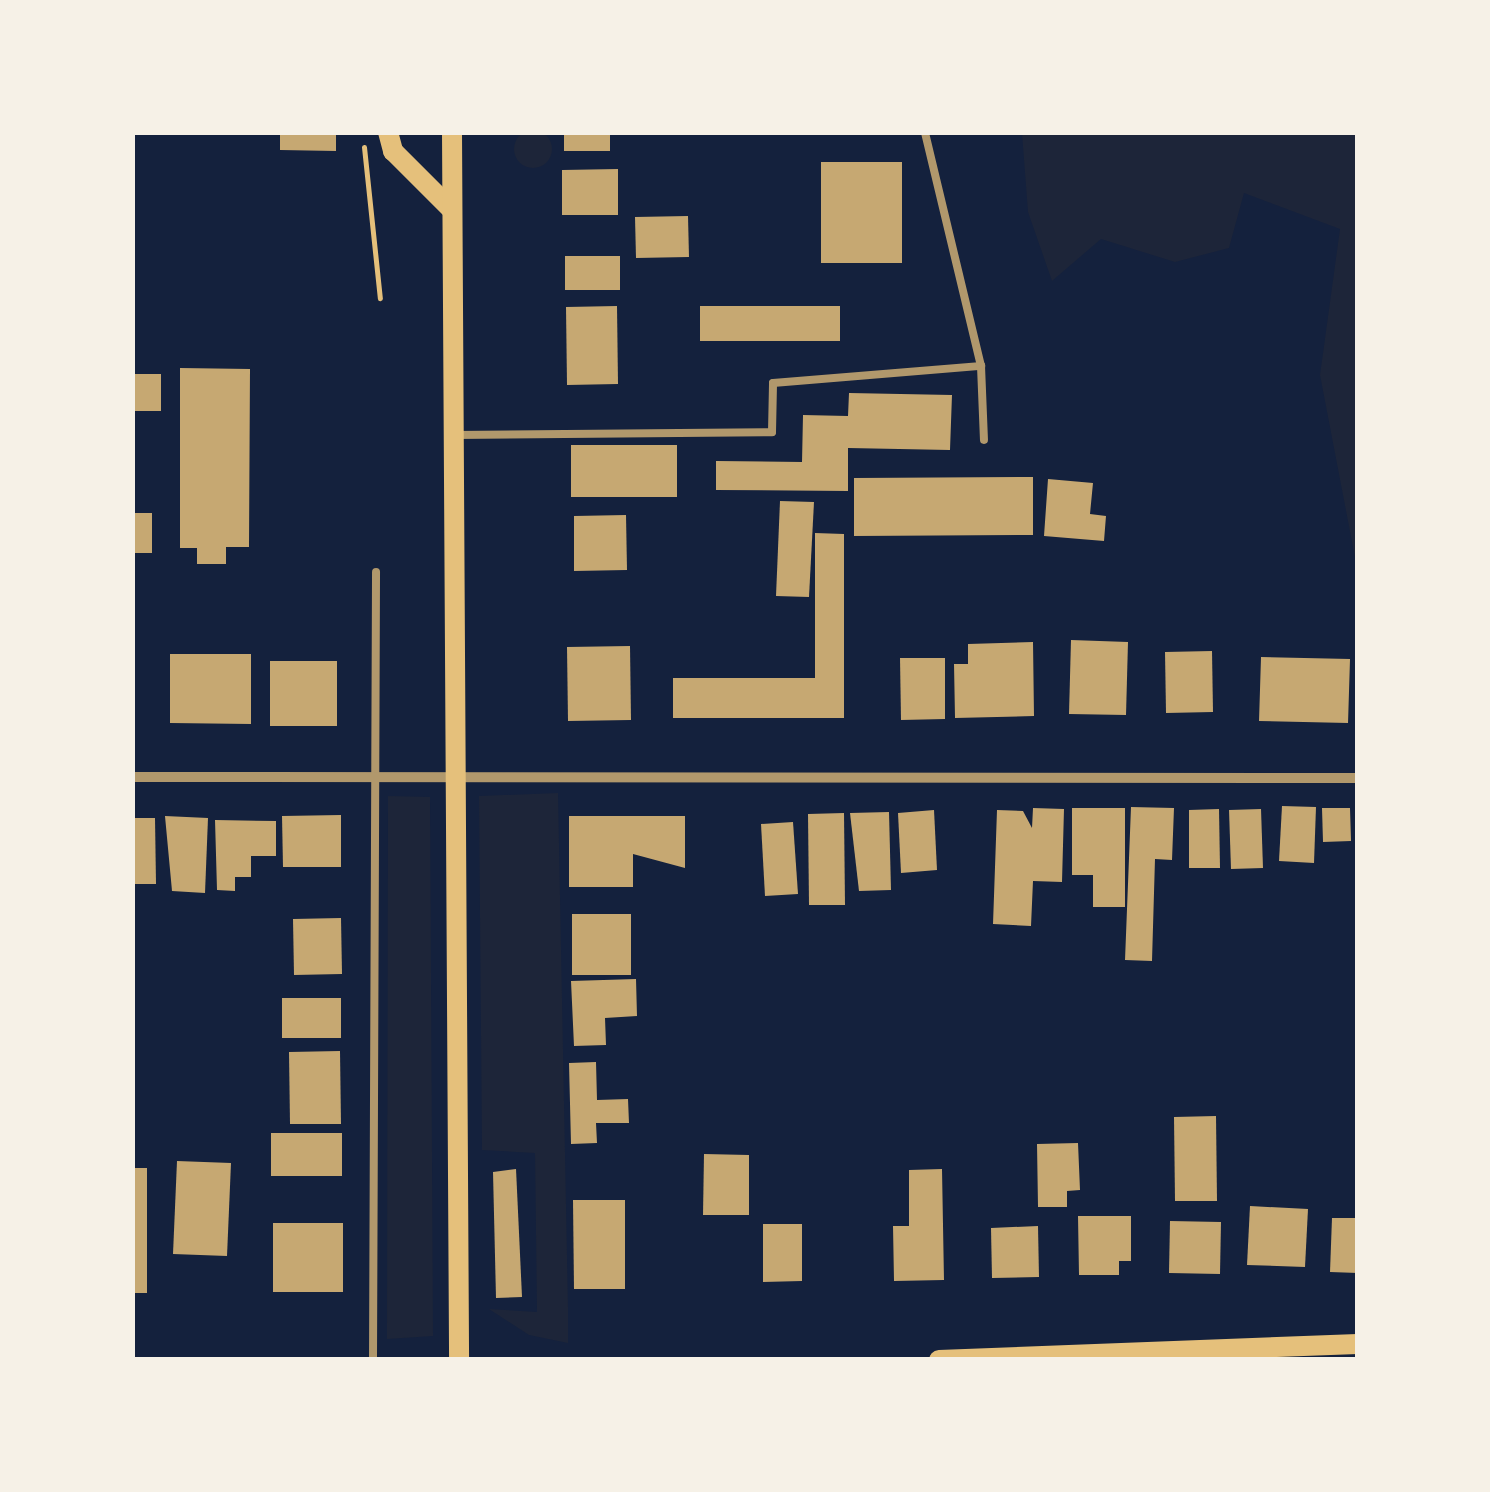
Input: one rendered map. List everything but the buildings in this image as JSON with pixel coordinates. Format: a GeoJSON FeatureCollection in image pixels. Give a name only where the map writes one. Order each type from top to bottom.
{"type":"FeatureCollection","features":[{"type":"Feature","properties":{"kind":"main road"},"geometry":{"type":"LineString","coordinates":[[388,132],[392,150],[451,209]]}},
{"type":"Feature","properties":{"kind":"main road"},"geometry":{"type":"LineString","coordinates":[[452,132],[449,773],[459,1360]]}},
{"type":"Feature","properties":{"kind":"main road"},"geometry":{"type":"LineString","coordinates":[[939,1360],[1358,1344]]}},
{"type":"Feature","properties":{"kind":"street"},"geometry":{"type":"LineString","coordinates":[[132,777],[449,773],[1358,778]]}},
{"type":"Feature","properties":{"kind":"lane"},"geometry":{"type":"LineString","coordinates":[[925,132],[982,366],[984,440]]}},
{"type":"Feature","properties":{"kind":"lane"},"geometry":{"type":"LineString","coordinates":[[450,435],[772,432],[773,383],[982,366]]}},
{"type":"Feature","properties":{"kind":"lane"},"geometry":{"type":"LineString","coordinates":[[373,1360],[372,775],[376,572]]}},
{"type":"Feature","properties":{"kind":"path"},"geometry":{"type":"LineString","coordinates":[[363,132],[380,298]]}},
{"type":"Feature","properties":{"kind":"shaded area"},"geometry":{"type":"Polygon","coordinates":[[[533,130],[546,136],[552,149],[546,162],[533,168],[520,162],[514,149],[520,136],[533,130]]]}},
{"type":"Feature","properties":{"kind":"shaded area"},"geometry":{"type":"Polygon","coordinates":[[[1022,133],[1357,133],[1357,568],[1320,375],[1340,229],[1244,193],[1229,248],[1175,262],[1101,239],[1052,281],[1028,212],[1022,133]]]}},
{"type":"Feature","properties":{"kind":"shaded area"},"geometry":{"type":"Polygon","coordinates":[[[558,793],[568,1343],[529,1335],[489,1309],[537,1312],[535,1153],[482,1150],[479,796],[558,793]]]}},
{"type":"Feature","properties":{"kind":"shaded area"},"geometry":{"type":"Polygon","coordinates":[[[388,796],[430,797],[433,1336],[387,1339],[388,796]]]}}]}
